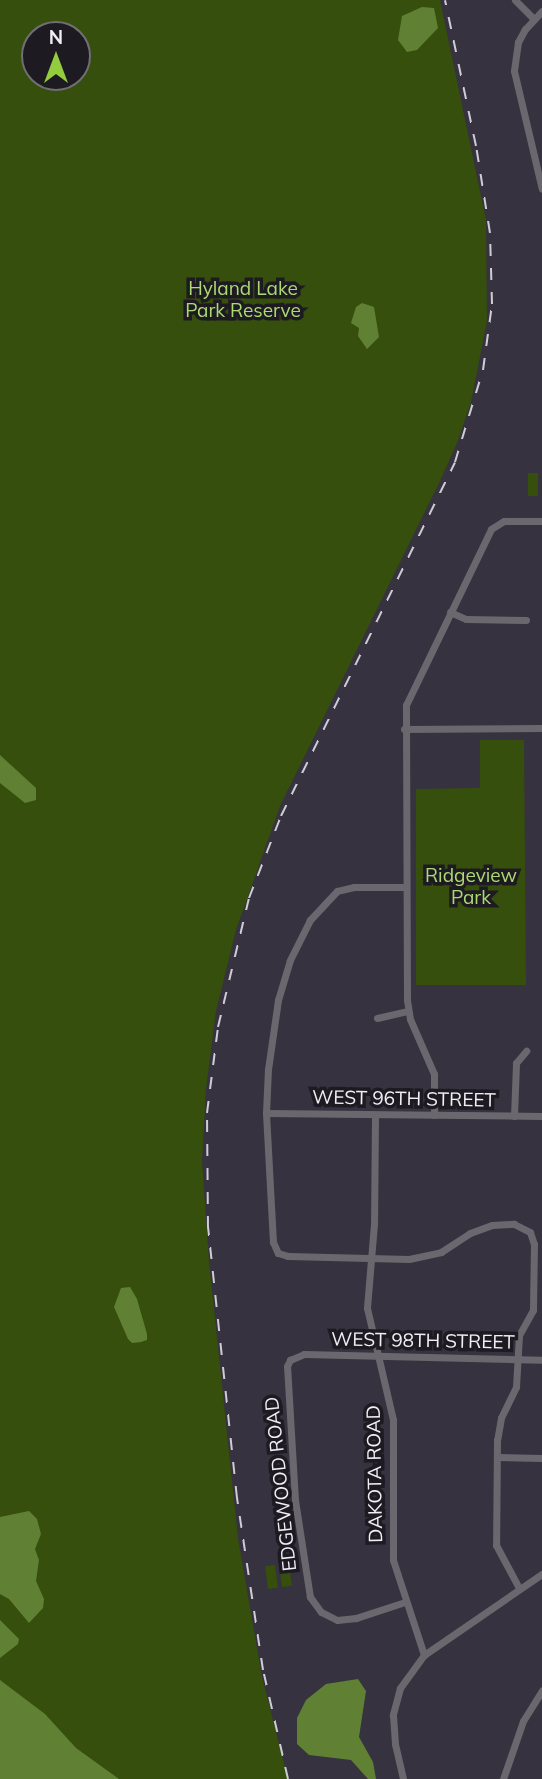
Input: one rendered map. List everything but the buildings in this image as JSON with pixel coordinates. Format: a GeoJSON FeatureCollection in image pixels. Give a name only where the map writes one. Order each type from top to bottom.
{"type":"FeatureCollection","features":[{"type":"Feature","properties":{"kind":"street"},"geometry":{"type":"LineString","coordinates":[[515,0],[533,19]]}},
{"type":"Feature","properties":{"kind":"street"},"geometry":{"type":"LineString","coordinates":[[542,11],[533,19],[518,42],[514,71],[542,185]]}},
{"type":"Feature","properties":{"kind":"street"},"geometry":{"type":"LineString","coordinates":[[434,1115],[434,1074],[408,1011],[404,729],[410,694],[491,529],[504,522],[542,521]]}},
{"type":"Feature","properties":{"kind":"street"},"geometry":{"type":"LineString","coordinates":[[450,612],[466,619],[526,620]]}},
{"type":"Feature","properties":{"kind":"street"},"geometry":{"type":"LineString","coordinates":[[404,729],[542,728]]}},
{"type":"Feature","properties":{"kind":"street"},"geometry":{"type":"LineString","coordinates":[[406,887],[354,887],[337,891],[310,920],[290,960],[278,1000],[268,1069],[266,1113],[272,1242],[278,1253],[288,1256],[431,1256],[481,1228],[504,1224],[526,1228],[534,1244],[533,1310],[519,1335],[516,1387],[498,1429],[497,1457],[496,1545],[519,1588]]}},
{"type":"Feature","properties":{"kind":"street"},"geometry":{"type":"LineString","coordinates":[[377,1018],[408,1011]]}},
{"type":"Feature","properties":{"kind":"street"},"geometry":{"type":"LineString","coordinates":[[514,1116],[516,1063],[526,1051]]}},
{"type":"Feature","properties":{"kind":"street","name":"WEST 96TH STREET"},"geometry":{"type":"LineString","coordinates":[[266,1113],[542,1116]]}},
{"type":"Feature","properties":{"kind":"street","name":"DAKOTA ROAD"},"geometry":{"type":"LineString","coordinates":[[376,1115],[375,1217],[367,1308],[393,1420],[393,1560],[424,1655]]}},
{"type":"Feature","properties":{"kind":"street","name":"WEST 98TH STREET"},"geometry":{"type":"LineString","coordinates":[[304,1354],[542,1360]]}},
{"type":"Feature","properties":{"kind":"street","name":"EDGEWOOD ROAD"},"geometry":{"type":"LineString","coordinates":[[304,1354],[290,1360],[285,1373],[295,1500],[310,1597],[321,1612],[337,1620],[355,1618],[405,1602]]}},
{"type":"Feature","properties":{"kind":"street"},"geometry":{"type":"LineString","coordinates":[[497,1457],[542,1458]]}},
{"type":"Feature","properties":{"kind":"street"},"geometry":{"type":"LineString","coordinates":[[403,1779],[393,1715],[400,1688],[424,1655],[542,1574]]}},
{"type":"Feature","properties":{"kind":"street"},"geometry":{"type":"LineString","coordinates":[[503,1779],[523,1721],[542,1690]]}},
{"type":"Feature","properties":{"kind":"green space","name":"Hyland Lake Park Reserve"},"geometry":{"type":"Polygon","coordinates":[[[0,0],[440,0],[486,220],[487,321],[471,402],[440,481],[280,806],[236,930],[216,1011],[206,1089],[202,1161],[209,1261],[238,1538],[262,1677],[288,1779],[0,1779],[0,0]]]}},
{"type":"Feature","properties":{"kind":"green space"},"geometry":{"type":"Polygon","coordinates":[[[528,473],[538,473],[538,496],[528,496],[528,473]]]}},
{"type":"Feature","properties":{"kind":"green space","name":"Ridgeview Park"},"geometry":{"type":"Polygon","coordinates":[[[480,740],[524,740],[526,985],[416,985],[416,789],[480,788],[480,740]]]}},
{"type":"Feature","properties":{"kind":"green space"},"geometry":{"type":"Polygon","coordinates":[[[289,1563],[292,1586],[282,1587],[279,1564],[289,1563]]]}},
{"type":"Feature","properties":{"kind":"green space"},"geometry":{"type":"Polygon","coordinates":[[[275,1565],[278,1588],[268,1589],[265,1566],[275,1565]]]}},
{"type":"Feature","properties":{"kind":"shaded area"},"geometry":{"type":"Polygon","coordinates":[[[422,7],[434,8],[438,28],[417,50],[407,52],[398,40],[402,16],[422,7]]]}},
{"type":"Feature","properties":{"kind":"shaded area"},"geometry":{"type":"Polygon","coordinates":[[[362,303],[374,307],[379,337],[367,349],[358,336],[359,328],[351,323],[356,307],[362,303]]]}},
{"type":"Feature","properties":{"kind":"shaded area"},"geometry":{"type":"Polygon","coordinates":[[[0,755],[36,788],[36,800],[25,803],[0,783],[0,755]]]}},
{"type":"Feature","properties":{"kind":"shaded area"},"geometry":{"type":"Polygon","coordinates":[[[130,1287],[137,1299],[147,1334],[147,1340],[141,1342],[132,1343],[128,1339],[114,1307],[121,1288],[130,1287]]]}},
{"type":"Feature","properties":{"kind":"shaded area"},"geometry":{"type":"Polygon","coordinates":[[[29,1511],[37,1519],[41,1534],[35,1549],[39,1560],[36,1581],[44,1599],[43,1608],[29,1623],[9,1599],[0,1594],[0,1517],[29,1511]]]}},
{"type":"Feature","properties":{"kind":"shaded area"},"geometry":{"type":"Polygon","coordinates":[[[0,1620],[19,1639],[18,1644],[0,1658],[0,1620]]]}},
{"type":"Feature","properties":{"kind":"shaded area"},"geometry":{"type":"Polygon","coordinates":[[[358,1679],[366,1691],[359,1737],[373,1762],[376,1779],[368,1779],[351,1760],[309,1755],[297,1744],[297,1718],[306,1700],[326,1684],[358,1679]]]}},
{"type":"Feature","properties":{"kind":"shaded area"},"geometry":{"type":"Polygon","coordinates":[[[0,1680],[45,1714],[76,1748],[119,1779],[0,1779],[0,1680]]]}},
{"type":"Feature","properties":{"kind":"railway"},"geometry":{"type":"LineString","coordinates":[[288,1779],[263,1670],[237,1498],[208,1228],[207,1113],[218,1027],[249,898],[281,816],[455,462],[483,370],[492,304],[490,233],[476,146],[445,0]]}}]}
